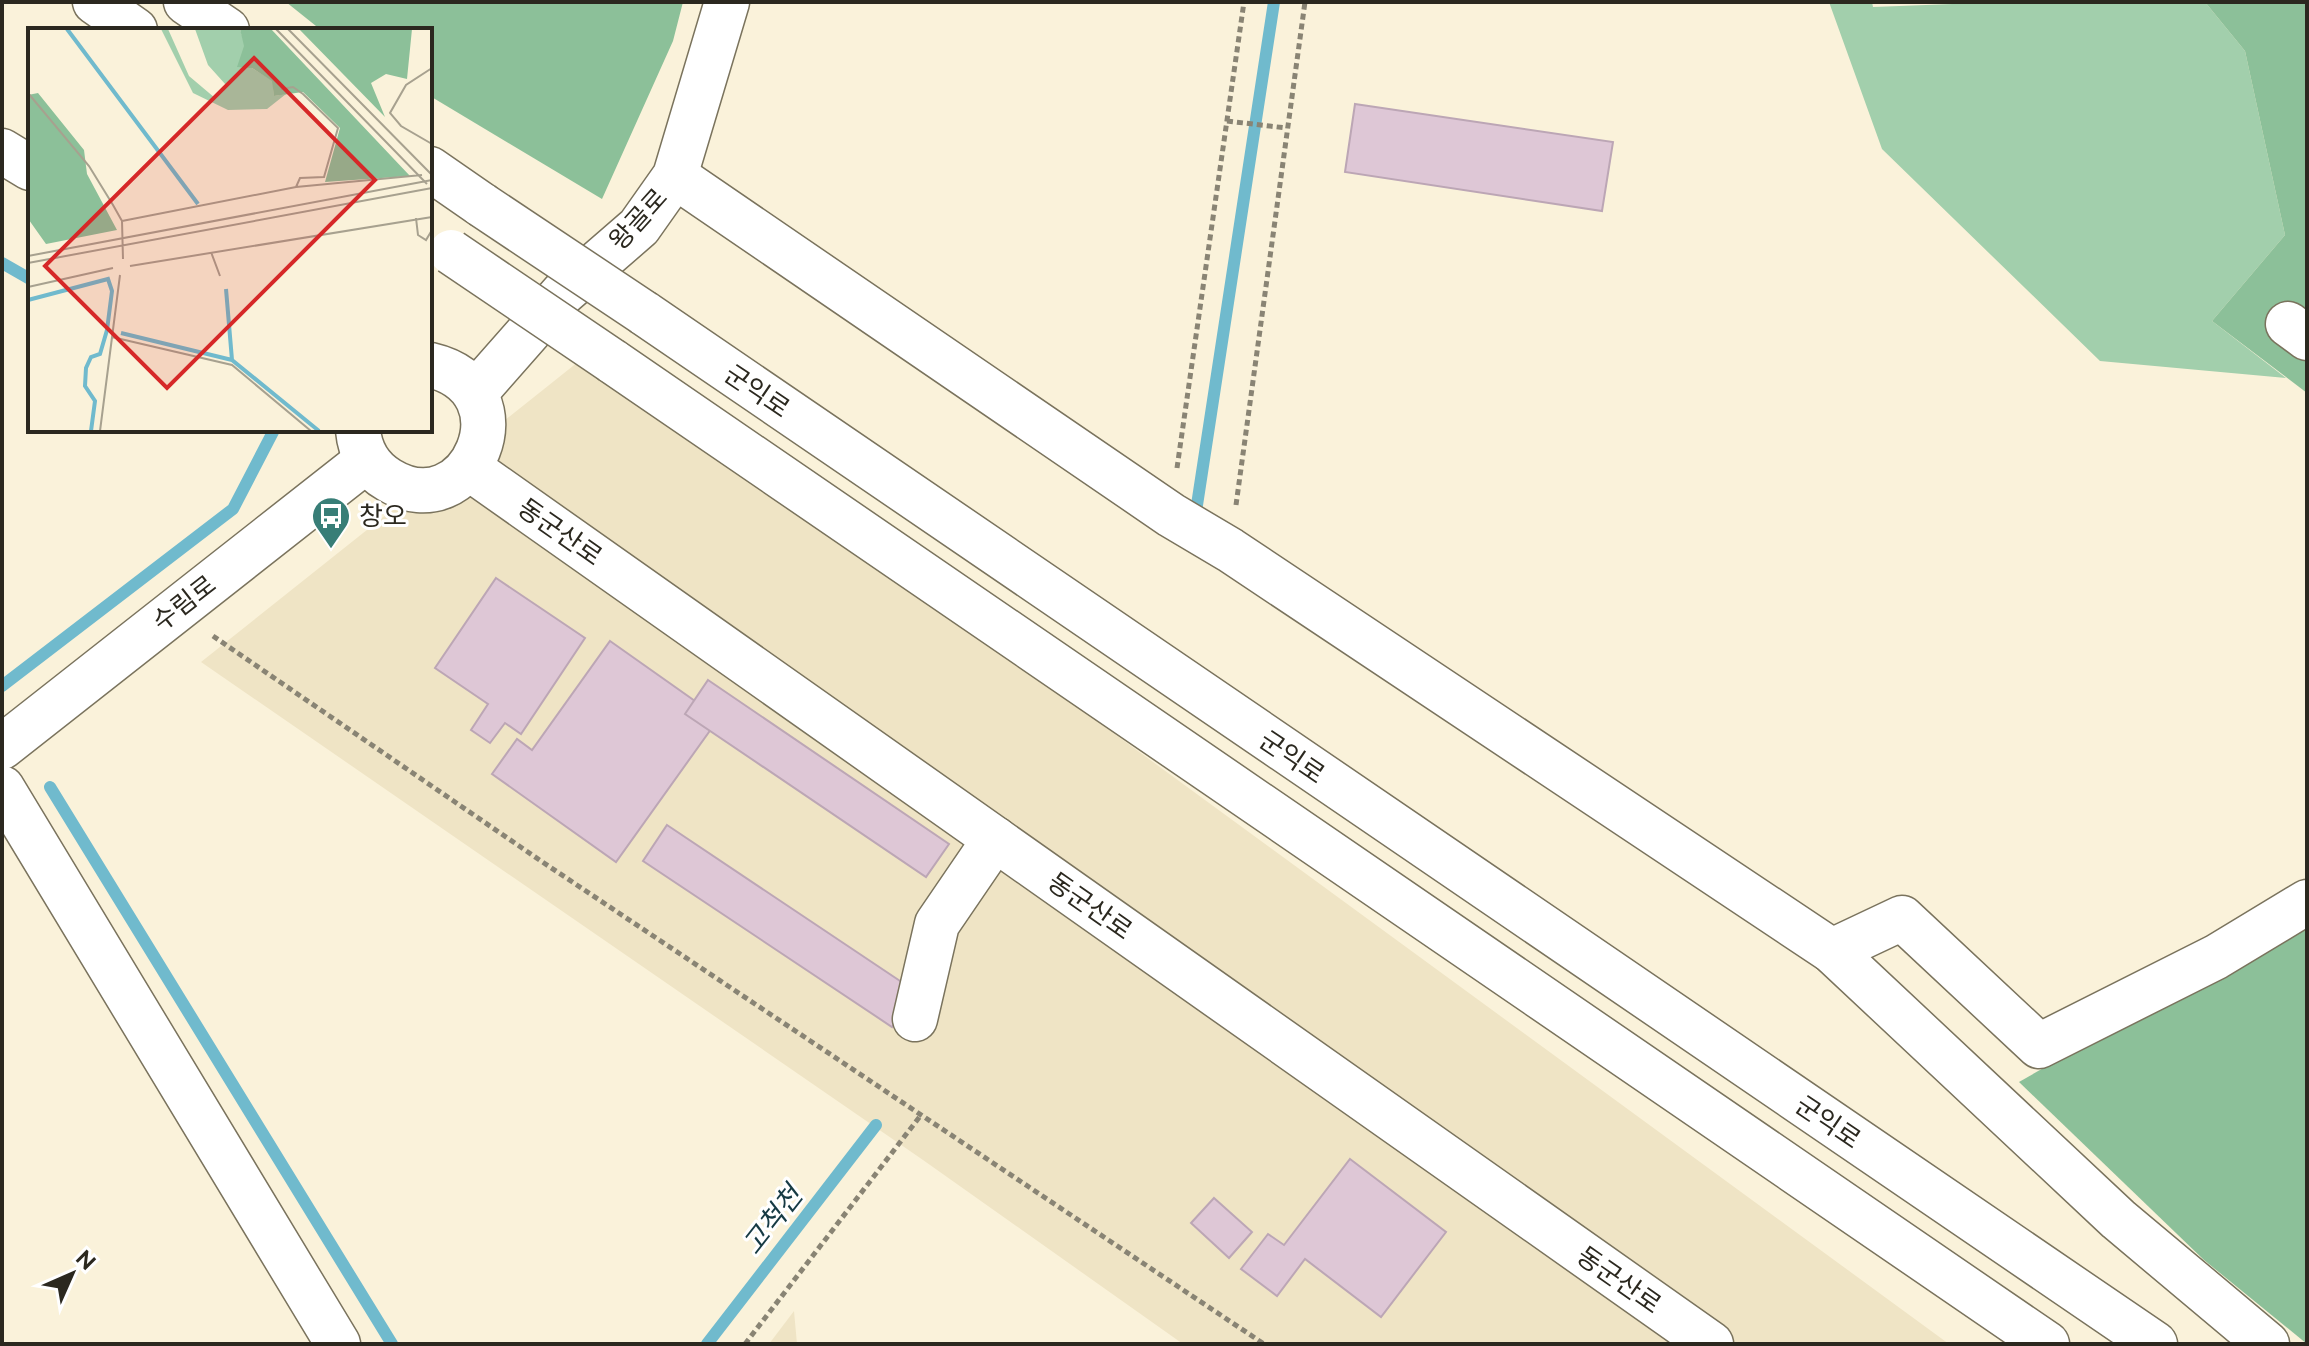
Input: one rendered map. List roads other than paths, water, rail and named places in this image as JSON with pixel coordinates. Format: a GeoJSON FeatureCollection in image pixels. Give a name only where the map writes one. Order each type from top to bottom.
{"type":"FeatureCollection","features":[{"type":"Feature","properties":{"kind":"main road"},"geometry":{"type":"LineString","coordinates":[[95,2],[132,28]]}},
{"type":"Feature","properties":{"kind":"main road"},"geometry":{"type":"LineString","coordinates":[[186,2],[224,28]]}},
{"type":"Feature","properties":{"kind":"main road","name":"왕골로"},"geometry":{"type":"LineString","coordinates":[[475,393],[563,293],[639,227],[675,176],[727,2]]}},
{"type":"Feature","properties":{"kind":"main road"},"geometry":{"type":"LineString","coordinates":[[2,151],[28,167]]}},
{"type":"Feature","properties":{"kind":"main road","name":"군익로"},"geometry":{"type":"LineString","coordinates":[[432,170],[2155,1344]]}},
{"type":"Feature","properties":{"kind":"main road"},"geometry":{"type":"LineString","coordinates":[[675,176],[1171,515],[1230,550],[1832,951],[2118,1219],[2267,1344]]}},
{"type":"Feature","properties":{"kind":"main road"},"geometry":{"type":"LineString","coordinates":[[440,245],[2047,1344]]}},
{"type":"Feature","properties":{"kind":"main road"},"geometry":{"type":"LineString","coordinates":[[362,445],[380,475],[416,490],[436,488],[454,481],[469,468],[480,451],[484,431],[482,412],[475,393],[462,378],[432,366]]}},
{"type":"Feature","properties":{"kind":"main road","name":"수림로"},"geometry":{"type":"LineString","coordinates":[[2,747],[175,610],[362,445]]}},
{"type":"Feature","properties":{"kind":"main road","name":"동군산로"},"geometry":{"type":"LineString","coordinates":[[469,468],[1711,1344]]}},
{"type":"Feature","properties":{"kind":"main road"},"geometry":{"type":"LineString","coordinates":[[2,788],[338,1344]]}},
{"type":"Feature","properties":{"kind":"main road"},"geometry":{"type":"LineString","coordinates":[[915,1019],[937,924],[995,839]]}},
{"type":"Feature","properties":{"kind":"main road"},"geometry":{"type":"LineString","coordinates":[[1832,951],[1902,918],[2039,1046],[2216,957],[2307,902]]}},
{"type":"Feature","properties":{"kind":"waterway"},"geometry":{"type":"LineString","coordinates":[[1197,505],[1274,2]]}},
{"type":"Feature","properties":{"kind":"waterway"},"geometry":{"type":"LineString","coordinates":[[2,263],[28,278]]}},
{"type":"Feature","properties":{"kind":"waterway"},"geometry":{"type":"LineString","coordinates":[[2,686],[233,509],[273,432]]}},
{"type":"Feature","properties":{"kind":"waterway"},"geometry":{"type":"LineString","coordinates":[[50,787],[392,1344]]}},
{"type":"Feature","properties":{"kind":"waterway","name":"고척천"},"geometry":{"type":"LineString","coordinates":[[707,1344],[876,1125]]}},
{"type":"Feature","properties":{"kind":"place","name":"창오"},"geometry":{"type":"Point","coordinates":[331,550]}}]}
